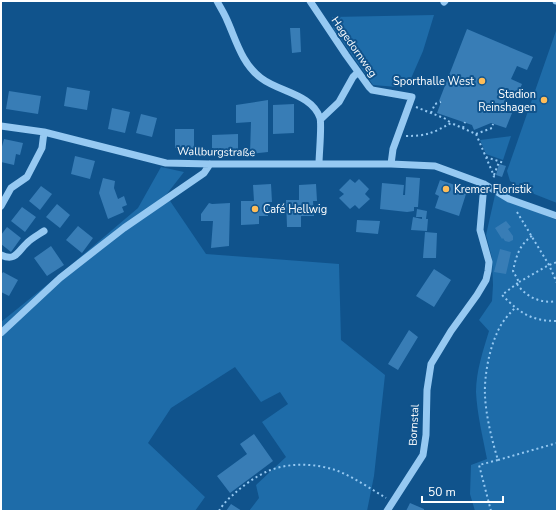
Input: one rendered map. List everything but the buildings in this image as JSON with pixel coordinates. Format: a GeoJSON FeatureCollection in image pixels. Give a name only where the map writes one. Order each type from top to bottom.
{"type":"FeatureCollection","features":[{"type":"Feature","properties":{"kind":"street"},"geometry":{"type":"LineString","coordinates":[[217,1],[227,20],[235,42],[250,66],[260,78],[289,93],[303,98],[314,107],[320,119],[318,164]]}},
{"type":"Feature","properties":{"kind":"street","name":"Hagedornweg"},"geometry":{"type":"LineString","coordinates":[[310,1],[372,90],[412,97],[410,104]]}},
{"type":"Feature","properties":{"kind":"street"},"geometry":{"type":"LineString","coordinates":[[320,119],[339,102],[353,77],[358,72]]}},
{"type":"Feature","properties":{"kind":"street"},"geometry":{"type":"LineString","coordinates":[[391,164],[393,149],[410,104]]}},
{"type":"Feature","properties":{"kind":"street","name":"Wallburgstraße"},"geometry":{"type":"LineString","coordinates":[[1,126],[44,132],[166,163],[391,164],[435,166],[486,186],[509,199],[557,216]]}},
{"type":"Feature","properties":{"kind":"street"},"geometry":{"type":"LineString","coordinates":[[1,206],[11,188],[27,177],[42,148],[44,132]]}},
{"type":"Feature","properties":{"kind":"street"},"geometry":{"type":"LineString","coordinates":[[1,333],[60,278],[124,228],[204,172],[210,164]]}},
{"type":"Feature","properties":{"kind":"street","name":"Bornstal"},"geometry":{"type":"LineString","coordinates":[[387,511],[423,455],[426,435],[427,390],[431,364],[451,331],[486,280],[489,262],[480,230],[486,186]]}},
{"type":"Feature","properties":{"kind":"street"},"geometry":{"type":"LineString","coordinates":[[1,255],[8,258],[15,256],[27,243],[44,231]]}},
{"type":"Feature","properties":{"kind":"path"},"geometry":{"type":"LineString","coordinates":[[431,113],[435,104],[441,102]]}},
{"type":"Feature","properties":{"kind":"path"},"geometry":{"type":"LineString","coordinates":[[410,104],[446,119],[451,123],[476,134],[494,176]]}},
{"type":"Feature","properties":{"kind":"path"},"geometry":{"type":"LineString","coordinates":[[463,128],[465,122]]}},
{"type":"Feature","properties":{"kind":"path"},"geometry":{"type":"LineString","coordinates":[[398,136],[422,136],[434,133],[451,123]]}},
{"type":"Feature","properties":{"kind":"path"},"geometry":{"type":"LineString","coordinates":[[476,134],[492,128],[493,124]]}},
{"type":"Feature","properties":{"kind":"path"},"geometry":{"type":"LineString","coordinates":[[486,157],[504,163]]}},
{"type":"Feature","properties":{"kind":"path"},"geometry":{"type":"LineString","coordinates":[[486,186],[494,176],[499,162]]}},
{"type":"Feature","properties":{"kind":"path"},"geometry":{"type":"LineString","coordinates":[[509,199],[549,265],[557,283]]}},
{"type":"Feature","properties":{"kind":"path"},"geometry":{"type":"LineString","coordinates":[[532,236],[522,245],[516,256],[513,271],[521,289],[531,297],[540,301],[557,301]]}},
{"type":"Feature","properties":{"kind":"path"},"geometry":{"type":"LineString","coordinates":[[557,262],[518,283],[502,295],[515,308],[532,318],[544,321],[557,321]]}},
{"type":"Feature","properties":{"kind":"path"},"geometry":{"type":"LineString","coordinates":[[498,460],[485,397],[487,368],[497,332],[507,316],[515,308]]}},
{"type":"Feature","properties":{"kind":"path"},"geometry":{"type":"LineString","coordinates":[[492,511],[479,465],[557,443]]}},
{"type":"Feature","properties":{"kind":"path"},"geometry":{"type":"LineString","coordinates":[[219,511],[226,501],[241,488],[266,472],[277,468],[306,465],[328,468],[339,472],[392,502]]}},
{"type":"Feature","properties":{"kind":"shaded area"},"geometry":{"type":"Polygon","coordinates":[[[434,15],[423,51],[409,83],[397,87],[373,85],[333,28],[332,17],[434,15]]]}},
{"type":"Feature","properties":{"kind":"shaded area","name":"Stadion Reinshagen"},"geometry":{"type":"Polygon","coordinates":[[[557,28],[557,203],[524,190],[510,181],[507,171],[557,28]]]}},
{"type":"Feature","properties":{"kind":"shaded area"},"geometry":{"type":"Polygon","coordinates":[[[511,136],[503,160],[486,154],[480,140],[511,136]]]}},
{"type":"Feature","properties":{"kind":"shaded area"},"geometry":{"type":"Polygon","coordinates":[[[161,167],[184,172],[166,195],[206,254],[339,264],[341,340],[385,375],[374,476],[367,511],[249,511],[259,498],[256,485],[286,457],[262,422],[288,404],[280,392],[261,402],[235,367],[171,408],[148,443],[205,497],[195,511],[1,511],[1,322],[138,208],[161,167]]]}},
{"type":"Feature","properties":{"kind":"shaded area"},"geometry":{"type":"Polygon","coordinates":[[[495,195],[557,220],[557,511],[475,511],[470,494],[471,465],[487,459],[479,417],[476,384],[482,354],[489,331],[479,320],[492,301],[492,258],[486,235],[495,195]]]}},
{"type":"Feature","properties":{"kind":"place","name":"Sporthalle West"},"geometry":{"type":"Point","coordinates":[482,81]}},
{"type":"Feature","properties":{"kind":"place","name":"Stadion Reinshagen"},"geometry":{"type":"Point","coordinates":[544,100]}},
{"type":"Feature","properties":{"kind":"place","name":"Kremer Floristik"},"geometry":{"type":"Point","coordinates":[446,189]}},
{"type":"Feature","properties":{"kind":"place","name":"Café Hellwig"},"geometry":{"type":"Point","coordinates":[255,209]}}]}
